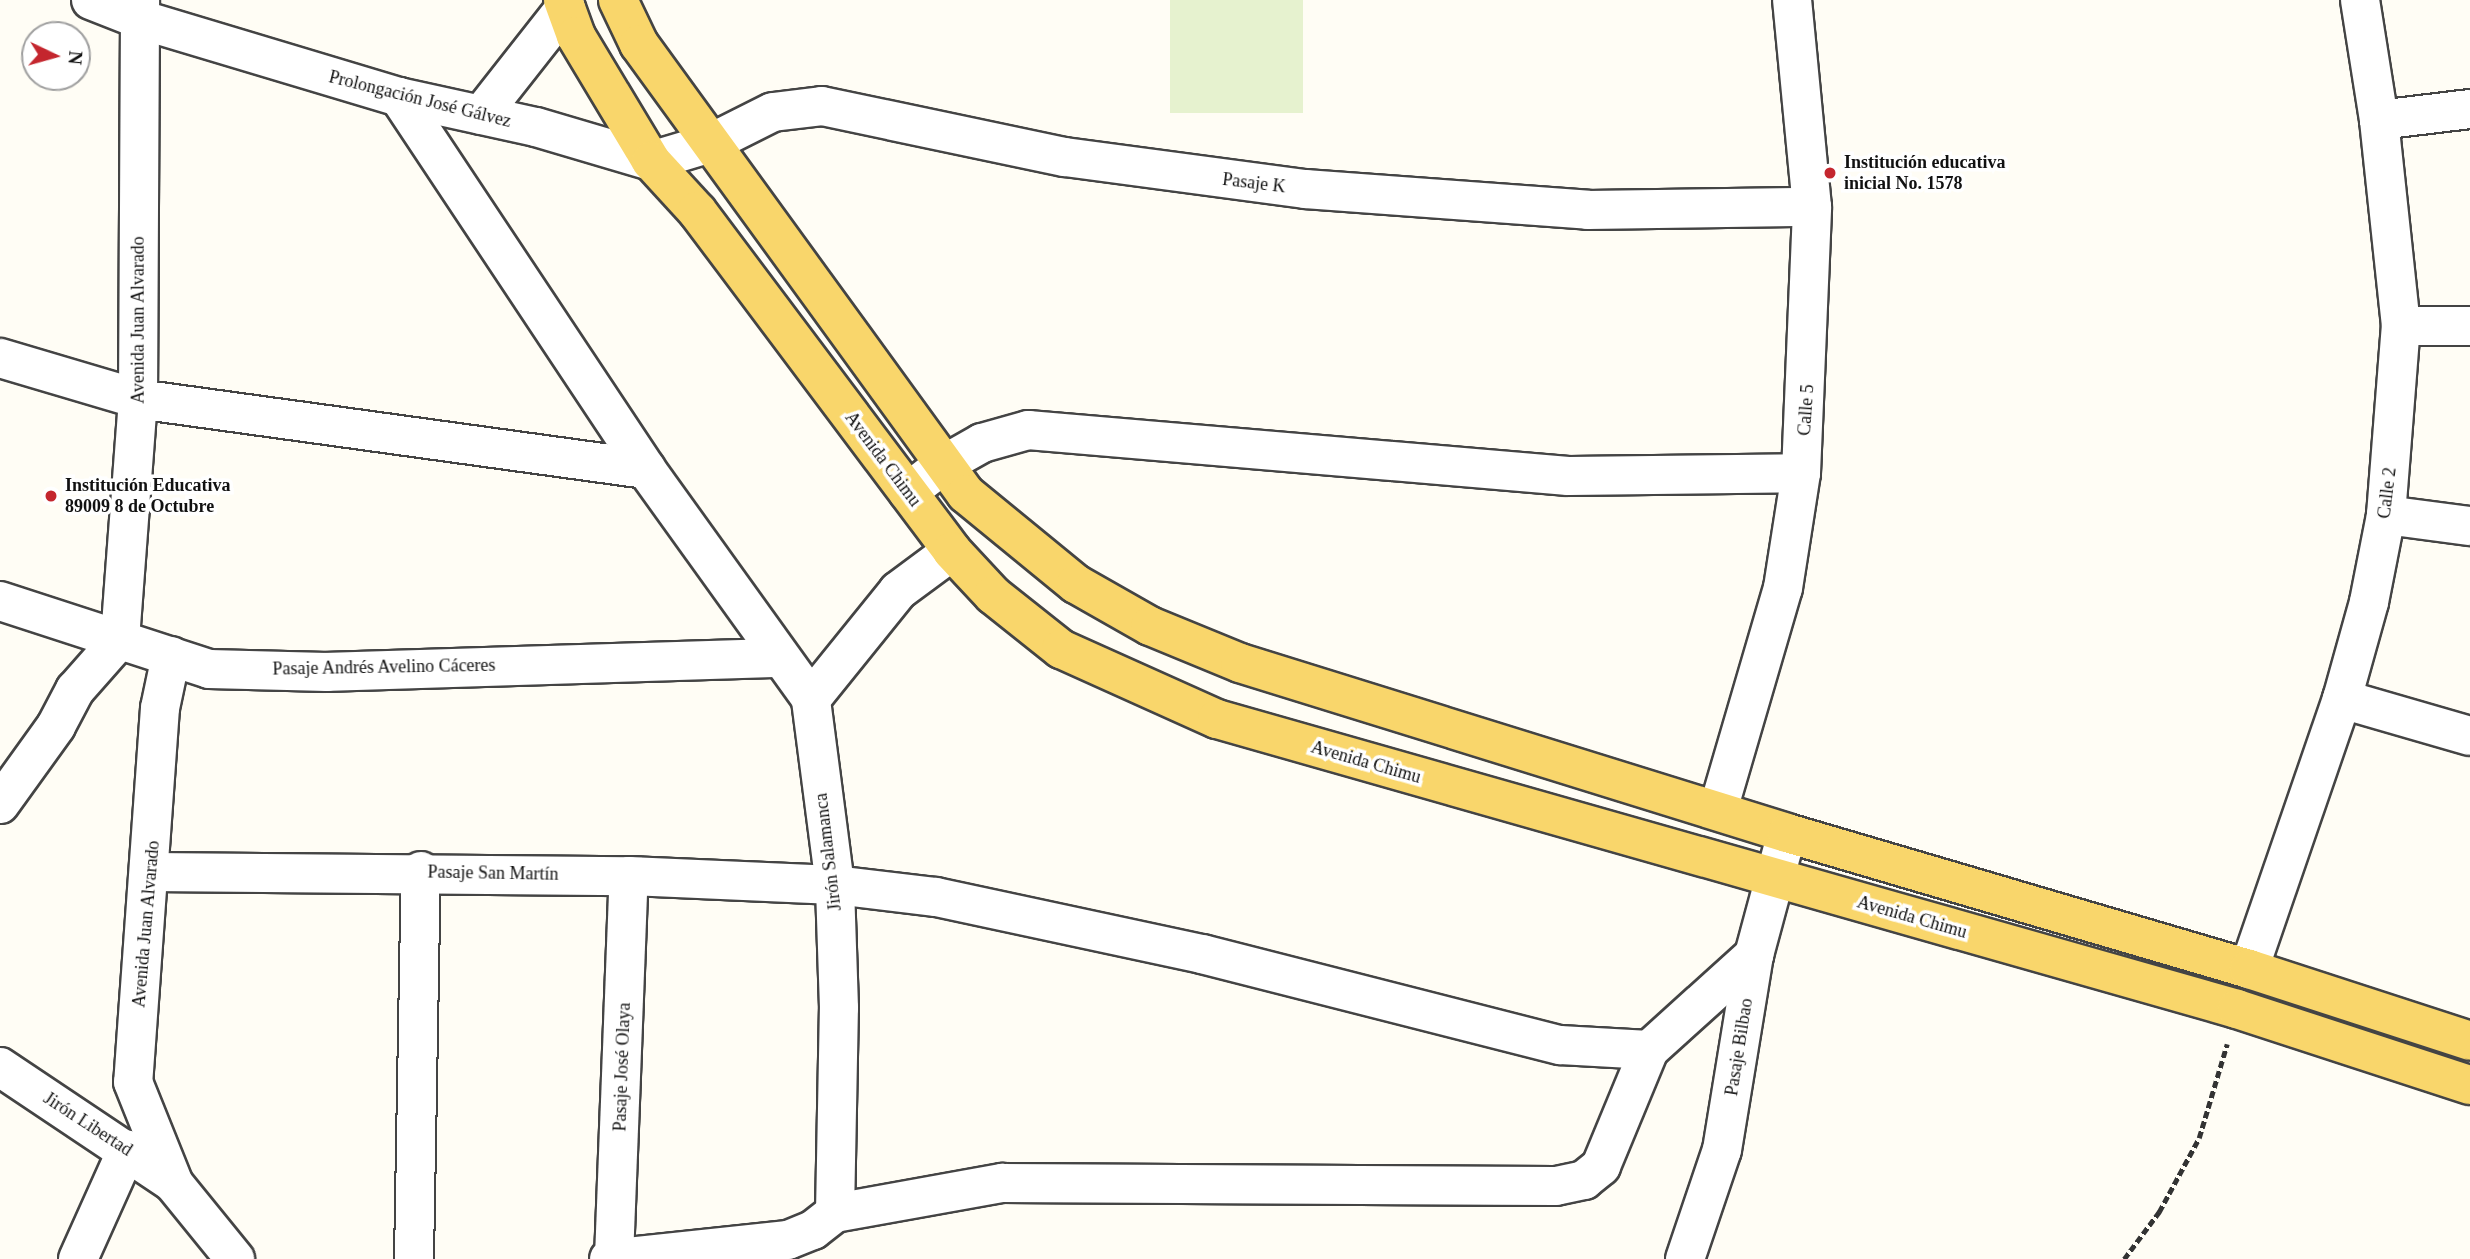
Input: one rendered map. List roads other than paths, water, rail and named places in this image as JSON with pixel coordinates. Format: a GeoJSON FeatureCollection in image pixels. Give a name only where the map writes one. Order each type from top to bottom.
{"type":"FeatureCollection","features":[{"type":"Feature","properties":{"kind":"main road"},"geometry":{"type":"LineString","coordinates":[[618,0],[639,44],[966,494],[1026,546],[1076,584],[1150,626],[1240,663],[1787,833],[2249,969],[2470,1041]]}},
{"type":"Feature","properties":{"kind":"main road","name":"Avenida Chimu"},"geometry":{"type":"LineString","coordinates":[[564,4],[576,36],[651,161],[697,211],[952,551],[993,595],[1060,649],[1217,719],[2237,1009],[2470,1085]]}},
{"type":"Feature","properties":{"kind":"street","name":"Prolongación José Gálvez"},"geometry":{"type":"LineString","coordinates":[[91,0],[140,10],[399,97],[481,115],[651,161]]}},
{"type":"Feature","properties":{"kind":"street","name":"Calle 5"},"geometry":{"type":"LineString","coordinates":[[1718,810],[1783,588],[1801,473],[1812,207],[1792,0]]}},
{"type":"Feature","properties":{"kind":"street","name":"Calle 2"},"geometry":{"type":"LineString","coordinates":[[2249,969],[2342,699],[2369,602],[2386,515],[2401,326],[2379,120],[2360,0]]}},
{"type":"Feature","properties":{"kind":"street"},"geometry":{"type":"LineString","coordinates":[[481,115],[564,4]]}},
{"type":"Feature","properties":{"kind":"street","name":"Avenida Juan Alvarado"},"geometry":{"type":"LineString","coordinates":[[120,639],[138,399],[140,10]]}},
{"type":"Feature","properties":{"kind":"street"},"geometry":{"type":"LineString","coordinates":[[399,97],[646,469],[779,658],[811,699],[898,591],[952,551]]}},
{"type":"Feature","properties":{"kind":"street","name":"Pasaje K"},"geometry":{"type":"LineString","coordinates":[[711,143],[773,112],[822,106],[1065,157],[1305,189],[1588,210],[1812,207]]}},
{"type":"Feature","properties":{"kind":"street"},"geometry":{"type":"LineString","coordinates":[[2379,120],[2470,109]]}},
{"type":"Feature","properties":{"kind":"street"},"geometry":{"type":"LineString","coordinates":[[651,161],[711,143]]}},
{"type":"Feature","properties":{"kind":"street"},"geometry":{"type":"LineString","coordinates":[[2401,326],[2470,326]]}},
{"type":"Feature","properties":{"kind":"street"},"geometry":{"type":"LineString","coordinates":[[0,358],[138,399],[646,469]]}},
{"type":"Feature","properties":{"kind":"street"},"geometry":{"type":"LineString","coordinates":[[908,492],[943,465],[982,443],[1028,430],[1568,476],[1801,473]]}},
{"type":"Feature","properties":{"kind":"street"},"geometry":{"type":"LineString","coordinates":[[2386,515],[2470,526]]}},
{"type":"Feature","properties":{"kind":"street","name":"Pasaje Andrés Avelino Cáceres"},"geometry":{"type":"LineString","coordinates":[[0,601],[209,669],[327,672],[779,658]]}},
{"type":"Feature","properties":{"kind":"street"},"geometry":{"type":"LineString","coordinates":[[0,804],[56,726],[75,690],[120,639]]}},
{"type":"Feature","properties":{"kind":"street","name":"Avenida Juan Alvarado"},"geometry":{"type":"LineString","coordinates":[[171,656],[160,708],[151,872],[132,1082],[174,1184]]}},
{"type":"Feature","properties":{"kind":"street","name":"Jirón Salamanca"},"geometry":{"type":"LineString","coordinates":[[811,699],[835,885],[839,1008],[835,1213]]}},
{"type":"Feature","properties":{"kind":"street"},"geometry":{"type":"LineString","coordinates":[[2342,699],[2470,736]]}},
{"type":"Feature","properties":{"kind":"street","name":"Pasaje Bilbao"},"geometry":{"type":"LineString","coordinates":[[1685,1259],[1722,1150],[1754,955],[1787,833]]}},
{"type":"Feature","properties":{"kind":"street"},"geometry":{"type":"LineString","coordinates":[[414,1259],[421,871]]}},
{"type":"Feature","properties":{"kind":"street","name":"Pasaje San Martín"},"geometry":{"type":"LineString","coordinates":[[151,872],[421,871],[835,885],[1016,911],[1560,1045],[1649,1050]]}},
{"type":"Feature","properties":{"kind":"street","name":"Pasaje José Olaya"},"geometry":{"type":"LineString","coordinates":[[612,1259],[629,876]]}},
{"type":"Feature","properties":{"kind":"street"},"geometry":{"type":"LineString","coordinates":[[612,1259],[788,1241],[813,1230],[835,1213],[1002,1183],[1556,1186],[1584,1180],[1601,1166],[1649,1050],[1754,955]]}},
{"type":"Feature","properties":{"kind":"street","name":"Jirón Libertad"},"geometry":{"type":"LineString","coordinates":[[0,1067],[174,1184]]}},
{"type":"Feature","properties":{"kind":"street"},"geometry":{"type":"LineString","coordinates":[[78,1259],[127,1150]]}},
{"type":"Feature","properties":{"kind":"street"},"geometry":{"type":"LineString","coordinates":[[174,1184],[235,1259]]}},
{"type":"Feature","properties":{"kind":"place","name":"Institución educativa inicial No. 1578"},"geometry":{"type":"Point","coordinates":[1830,173]}},
{"type":"Feature","properties":{"kind":"place","name":"Institución Educativa 89009 8 de Octubre"},"geometry":{"type":"Point","coordinates":[51,496]}}]}
